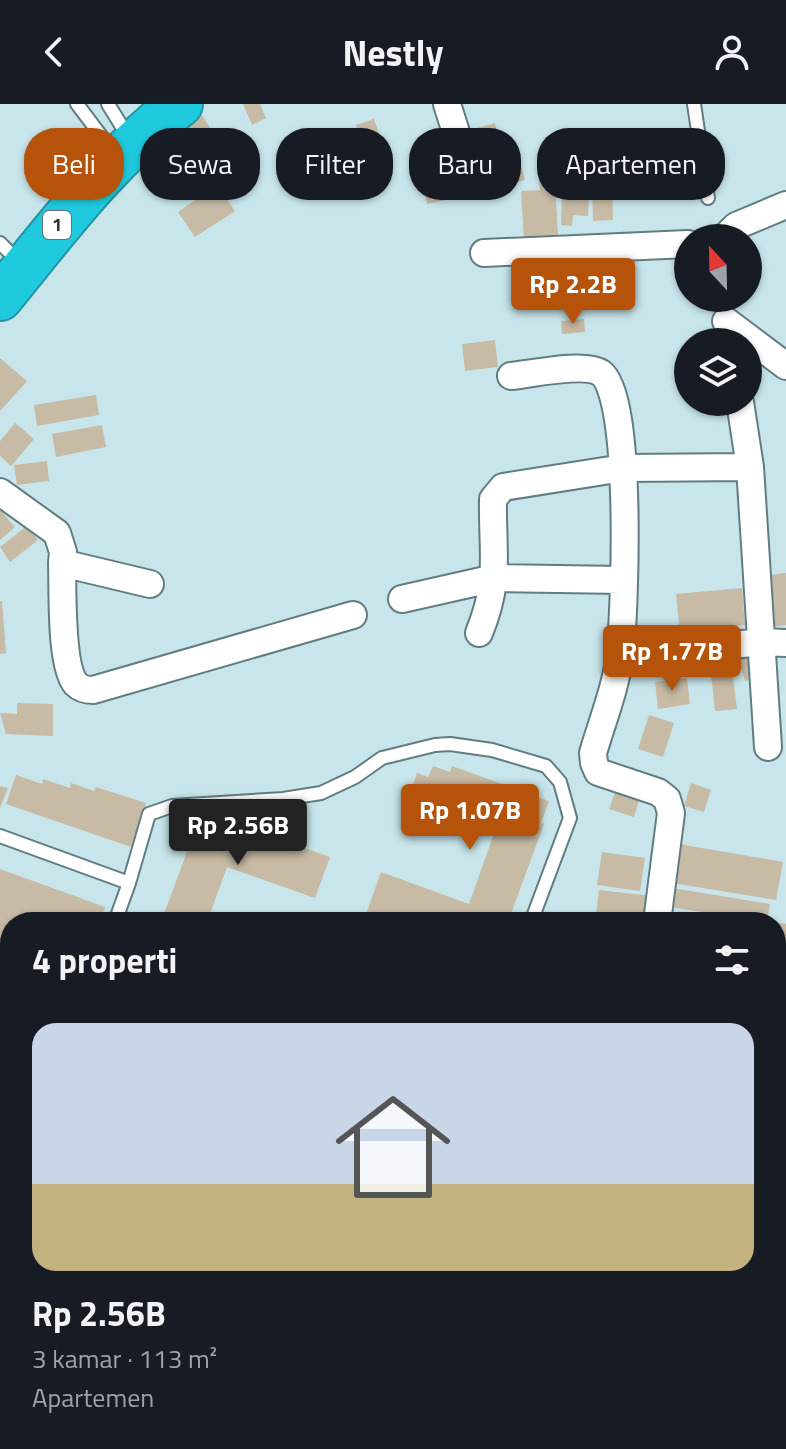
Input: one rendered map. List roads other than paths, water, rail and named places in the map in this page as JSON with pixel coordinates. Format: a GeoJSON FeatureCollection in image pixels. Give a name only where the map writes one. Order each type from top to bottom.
{"type":"FeatureCollection","features":[{"type":"Feature","properties":{"kind":"highway","name":"1"},"geometry":{"type":"LineString","coordinates":[[3,252],[119,126],[180,104]]}},
{"type":"Feature","properties":{"kind":"highway","name":"1"},"geometry":{"type":"LineString","coordinates":[[0,298],[72,207],[119,126]]}},
{"type":"Feature","properties":{"kind":"street"},"geometry":{"type":"LineString","coordinates":[[447,104],[455,128]]}},
{"type":"Feature","properties":{"kind":"street"},"geometry":{"type":"LineString","coordinates":[[740,224],[786,205]]}},
{"type":"Feature","properties":{"kind":"street"},"geometry":{"type":"LineString","coordinates":[[484,253],[674,245]]}},
{"type":"Feature","properties":{"kind":"street"},"geometry":{"type":"LineString","coordinates":[[726,320],[786,366]]}},
{"type":"Feature","properties":{"kind":"street"},"geometry":{"type":"LineString","coordinates":[[511,376],[578,368],[599,371],[610,383],[617,405],[623,468],[620,656],[593,753],[598,772],[658,792],[667,799],[671,813],[658,912]]}},
{"type":"Feature","properties":{"kind":"street"},"geometry":{"type":"LineString","coordinates":[[742,416],[775,643],[768,747]]}},
{"type":"Feature","properties":{"kind":"street"},"geometry":{"type":"LineString","coordinates":[[479,633],[490,605],[495,578],[493,499],[503,487],[623,468],[750,467]]}},
{"type":"Feature","properties":{"kind":"street"},"geometry":{"type":"LineString","coordinates":[[0,492],[57,533],[63,552],[66,660],[75,683],[85,690],[353,615]]}},
{"type":"Feature","properties":{"kind":"street"},"geometry":{"type":"LineString","coordinates":[[62,563],[150,584]]}},
{"type":"Feature","properties":{"kind":"street"},"geometry":{"type":"LineString","coordinates":[[402,599],[495,578],[623,580]]}},
{"type":"Feature","properties":{"kind":"street"},"geometry":{"type":"LineString","coordinates":[[620,656],[775,643]]}},
{"type":"Feature","properties":{"kind":"lane"},"geometry":{"type":"LineString","coordinates":[[77,104],[119,126]]}},
{"type":"Feature","properties":{"kind":"lane"},"geometry":{"type":"LineString","coordinates":[[694,104],[698,128]]}},
{"type":"Feature","properties":{"kind":"lane"},"geometry":{"type":"LineString","coordinates":[[119,912],[149,814],[172,806],[283,799],[321,793],[355,777],[382,758],[450,744],[492,750],[546,766],[560,782],[570,818],[535,912]]}},
{"type":"Feature","properties":{"kind":"lane"},"geometry":{"type":"LineString","coordinates":[[0,836],[129,883]]}}]}
